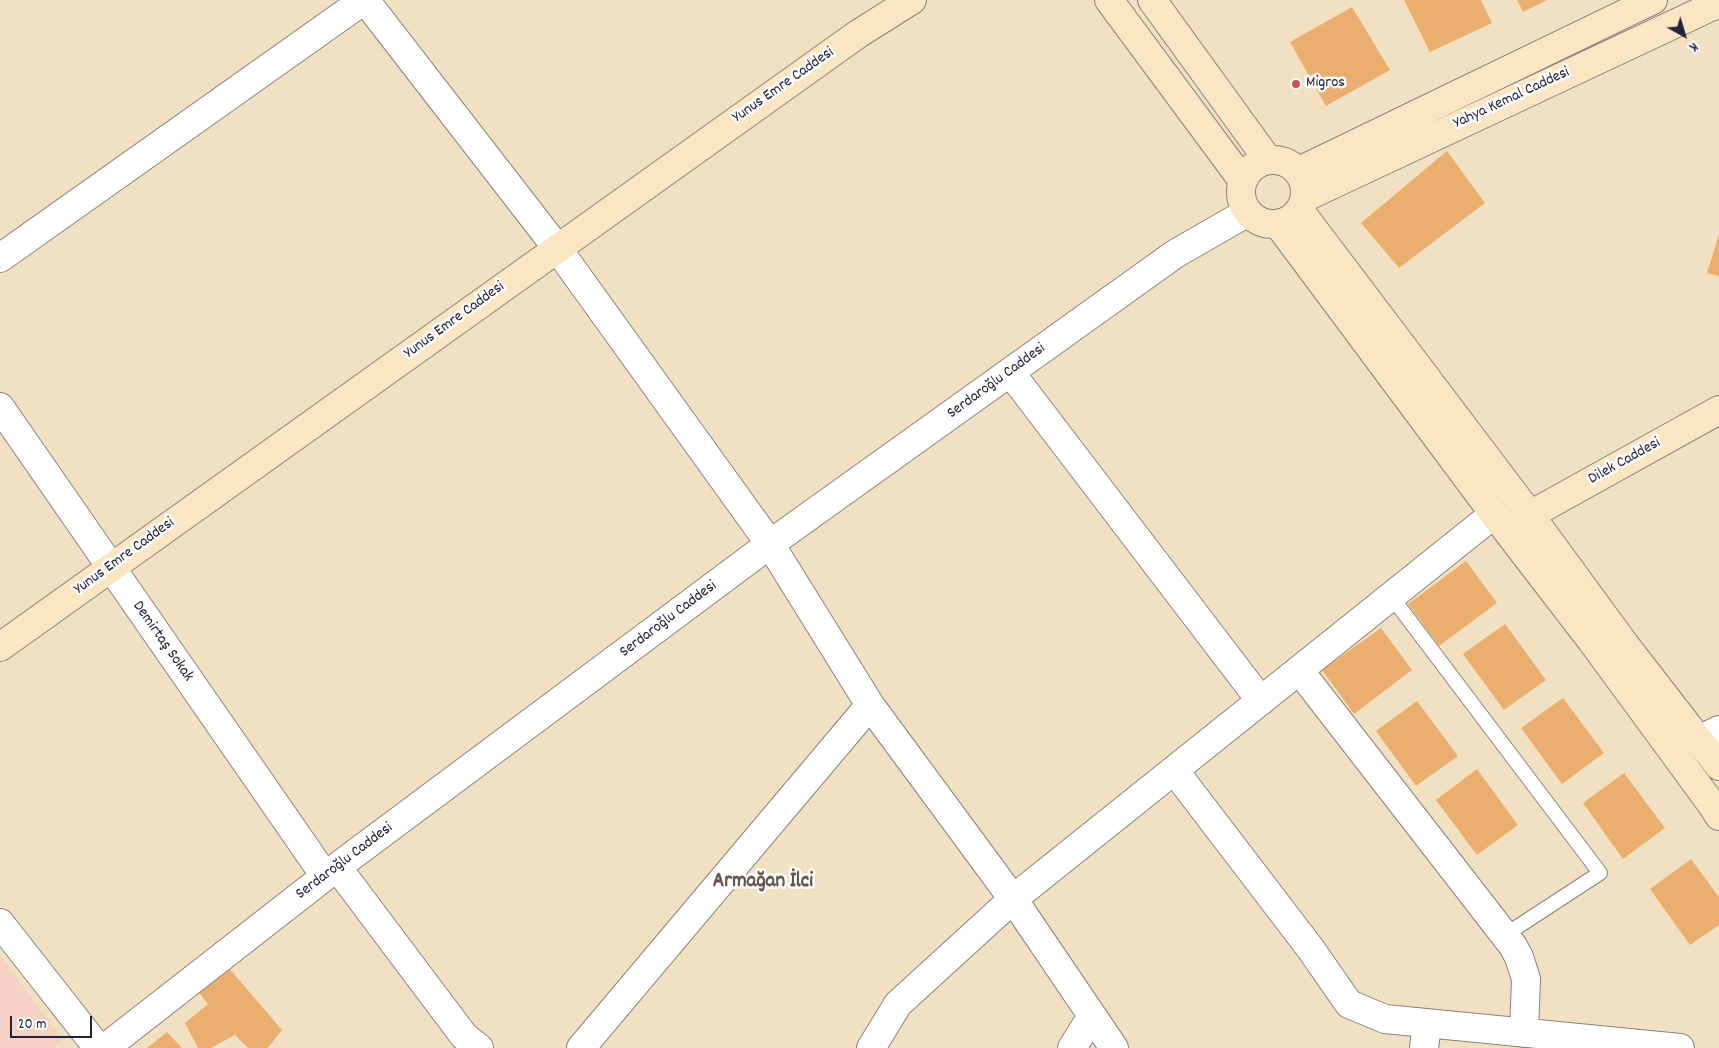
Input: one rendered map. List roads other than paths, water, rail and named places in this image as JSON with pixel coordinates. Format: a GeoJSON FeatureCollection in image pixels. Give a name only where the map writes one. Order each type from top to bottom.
{"type":"FeatureCollection","features":[{"type":"Feature","properties":{"kind":"main road","name":"Yunus Emre Caddesi"},"geometry":{"type":"LineString","coordinates":[[0,647],[858,34],[912,0]]}},
{"type":"Feature","properties":{"kind":"main road"},"geometry":{"type":"LineString","coordinates":[[1109,0],[1243,180]]}},
{"type":"Feature","properties":{"kind":"main road"},"geometry":{"type":"LineString","coordinates":[[1152,0],[1268,160]]}},
{"type":"Feature","properties":{"kind":"main road","name":"Yahya Kemal Caddesi"},"geometry":{"type":"LineString","coordinates":[[1296,201],[1653,0]]}},
{"type":"Feature","properties":{"kind":"main road","name":"Yahya Kemal Caddesi"},"geometry":{"type":"LineString","coordinates":[[1296,201],[1719,3]]}},
{"type":"Feature","properties":{"kind":"main road"},"geometry":{"type":"LineString","coordinates":[[1296,201],[1261,222],[1248,212],[1241,197],[1243,180],[1252,167],[1268,160],[1285,162],[1296,201],[1494,514],[1591,640],[1719,816]]}},
{"type":"Feature","properties":{"kind":"main road"},"geometry":{"type":"LineString","coordinates":[[1296,201],[1626,646],[1709,735],[1719,766]]}},
{"type":"Feature","properties":{"kind":"main road","name":"Dilek Caddesi"},"geometry":{"type":"LineString","coordinates":[[1530,515],[1719,410]]}},
{"type":"Feature","properties":{"kind":"street"},"geometry":{"type":"LineString","coordinates":[[0,258],[365,0],[557,248],[770,544],[870,705],[1013,899],[1114,1048]]}},
{"type":"Feature","properties":{"kind":"street","name":"Serdaroğlu Caddesi"},"geometry":{"type":"LineString","coordinates":[[105,1048],[331,872],[770,544],[1175,254],[1248,212]]}},
{"type":"Feature","properties":{"kind":"street"},"geometry":{"type":"LineString","coordinates":[[1010,372],[1261,701]]}},
{"type":"Feature","properties":{"kind":"street","name":"Demirtaş Sokak"},"geometry":{"type":"LineString","coordinates":[[0,407],[110,568],[331,872],[464,1036],[479,1048]]}},
{"type":"Feature","properties":{"kind":"street"},"geometry":{"type":"LineString","coordinates":[[870,1048],[898,1004],[1013,899],[1494,514]]}},
{"type":"Feature","properties":{"kind":"street"},"geometry":{"type":"LineString","coordinates":[[1299,670],[1505,935],[1519,957],[1526,979],[1524,1033]]}},
{"type":"Feature","properties":{"kind":"street"},"geometry":{"type":"LineString","coordinates":[[581,1048],[870,705]]}},
{"type":"Feature","properties":{"kind":"street"},"geometry":{"type":"LineString","coordinates":[[1174,770],[1310,948],[1349,1004],[1425,1036],[1524,1033],[1680,1048]]}},
{"type":"Feature","properties":{"kind":"street"},"geometry":{"type":"LineString","coordinates":[[0,923],[98,1048]]}},
{"type":"Feature","properties":{"kind":"street"},"geometry":{"type":"LineString","coordinates":[[1072,1048],[1092,1016]]}},
{"type":"Feature","properties":{"kind":"lane"},"geometry":{"type":"LineString","coordinates":[[1391,596],[1600,873],[1505,935]]}},
{"type":"Feature","properties":{"kind":"place","name":"Migros"},"geometry":{"type":"Point","coordinates":[1296,84]}},
{"type":"Feature","properties":{"kind":"district","name":"Armağan İlci"},"geometry":{"type":"Point","coordinates":[763,883]}}]}
